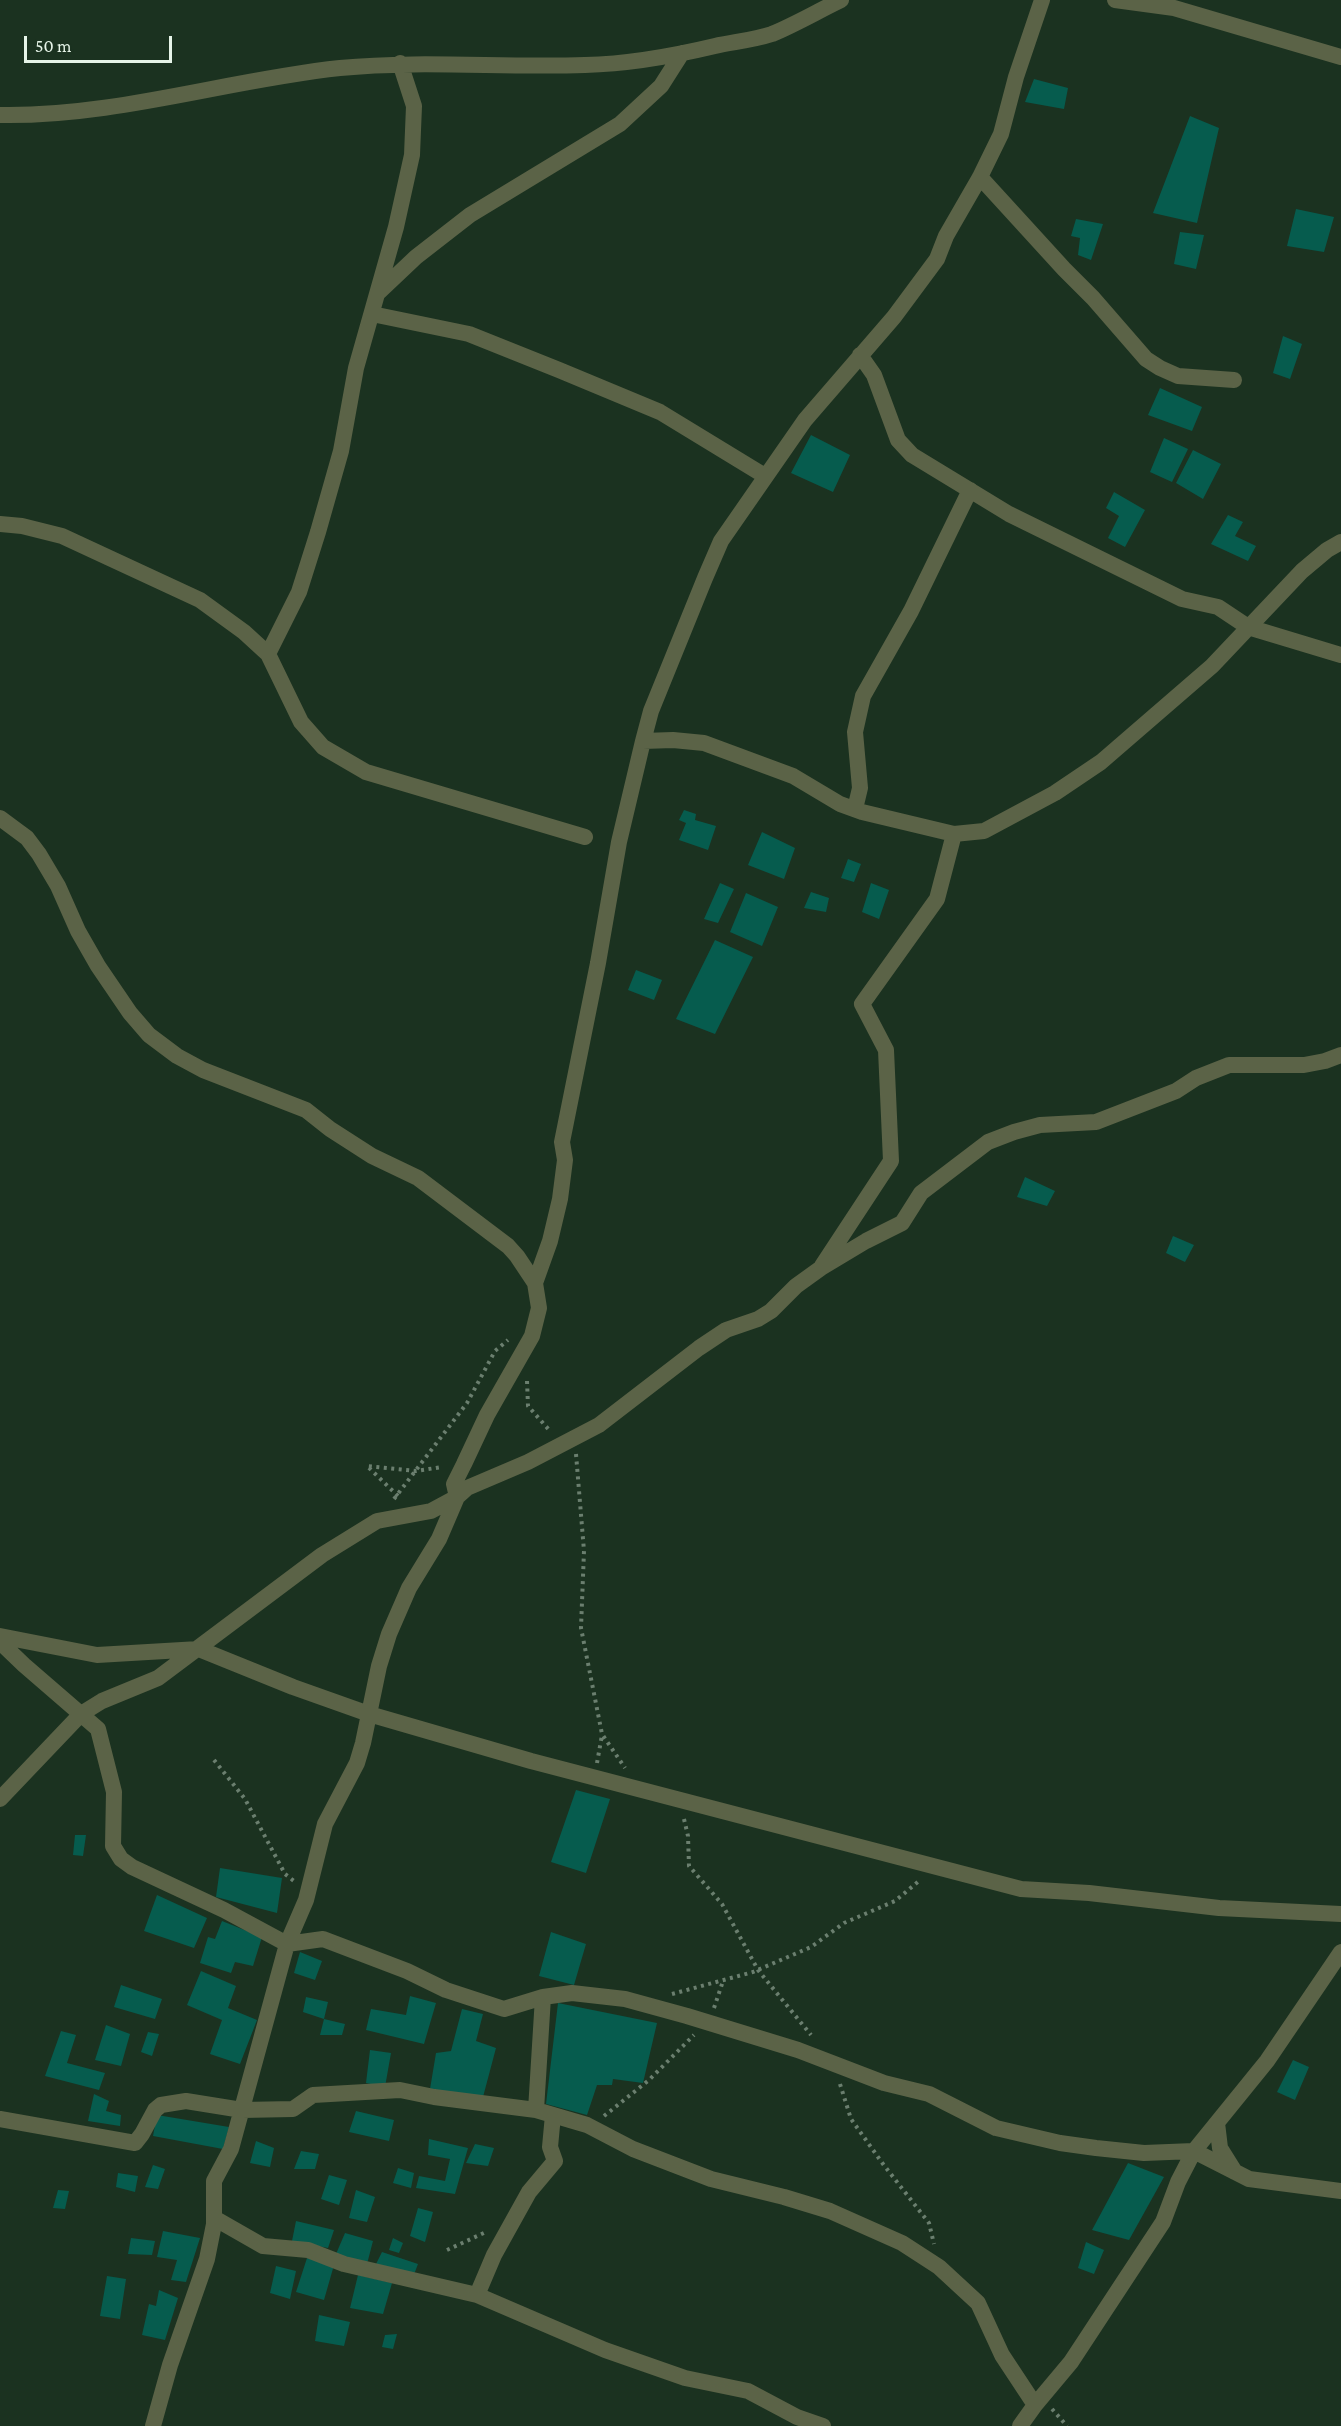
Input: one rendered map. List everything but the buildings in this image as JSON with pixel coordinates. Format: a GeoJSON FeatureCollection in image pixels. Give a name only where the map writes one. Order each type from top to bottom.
{"type":"FeatureCollection","features":[{"type":"Feature","properties":{"kind":"street"},"geometry":{"type":"LineString","coordinates":[[0,115],[54,114],[113,106],[272,77],[400,63],[480,66],[588,65],[682,54],[771,34],[841,0]]}},
{"type":"Feature","properties":{"kind":"street"},"geometry":{"type":"LineString","coordinates":[[535,1283],[550,1241],[560,1199],[565,1160],[562,1142],[567,1113],[598,963],[619,842],[651,711],[721,541],[805,420],[923,281],[937,259],[946,236],[980,177],[1001,134],[1016,77],[1042,0]]}},
{"type":"Feature","properties":{"kind":"street"},"geometry":{"type":"LineString","coordinates":[[1115,0],[1174,8],[1341,57]]}},
{"type":"Feature","properties":{"kind":"street"},"geometry":{"type":"LineString","coordinates":[[378,293],[416,257],[470,215],[620,124],[662,86],[682,54]]}},
{"type":"Feature","properties":{"kind":"street"},"geometry":{"type":"LineString","coordinates":[[268,654],[299,592],[318,532],[341,451],[356,368],[396,227],[412,155],[414,106],[400,63]]}},
{"type":"Feature","properties":{"kind":"street"},"geometry":{"type":"LineString","coordinates":[[980,177],[1093,298],[1146,359],[1178,376],[1234,380]]}},
{"type":"Feature","properties":{"kind":"street"},"geometry":{"type":"LineString","coordinates":[[372,314],[469,334],[559,370],[660,412],[765,476]]}},
{"type":"Feature","properties":{"kind":"street"},"geometry":{"type":"LineString","coordinates":[[860,355],[874,375],[893,428],[904,449],[1008,514],[1182,598],[1218,607],[1248,627],[1341,655]]}},
{"type":"Feature","properties":{"kind":"street"},"geometry":{"type":"LineString","coordinates":[[855,809],[860,788],[855,732],[863,696],[911,611],[970,490]]}},
{"type":"Feature","properties":{"kind":"street"},"geometry":{"type":"LineString","coordinates":[[0,524],[22,526],[62,536],[200,600],[244,632],[268,654],[301,722],[323,747],[366,772],[585,837]]}},
{"type":"Feature","properties":{"kind":"street"},"geometry":{"type":"LineString","coordinates":[[643,741],[673,740],[704,743],[793,776],[840,804],[855,809],[954,834],[984,831],[1055,793],[1101,762],[1212,666],[1302,571],[1327,550],[1341,542]]}},
{"type":"Feature","properties":{"kind":"street"},"geometry":{"type":"LineString","coordinates":[[0,818],[27,838],[39,854],[58,886],[98,966],[130,1013],[149,1035],[177,1056],[202,1070],[306,1110],[330,1129],[372,1156],[418,1178],[501,1240],[517,1256],[535,1283],[539,1308],[532,1336],[487,1415],[454,1484],[457,1497],[439,1539],[409,1588],[389,1634],[379,1666],[357,1763],[325,1824],[308,1893],[287,1944],[231,2149],[214,2181],[214,2218],[207,2259],[170,2365],[153,2426]]}},
{"type":"Feature","properties":{"kind":"street"},"geometry":{"type":"LineString","coordinates":[[821,1268],[891,1161],[886,1050],[862,1004],[937,899],[954,834]]}},
{"type":"Feature","properties":{"kind":"street"},"geometry":{"type":"LineString","coordinates":[[0,1799],[81,1714],[102,1701],[158,1678],[322,1556],[377,1521],[431,1511],[457,1497],[467,1488],[528,1462],[575,1437],[625,1406],[650,1383],[699,1347],[726,1330],[758,1319],[771,1311],[796,1286],[821,1268],[902,1223],[921,1193],[971,1154],[996,1138],[1040,1125],[1096,1122],[1176,1092],[1197,1078],[1229,1065],[1304,1065],[1326,1061],[1341,1055]]}},
{"type":"Feature","properties":{"kind":"street"},"geometry":{"type":"LineString","coordinates":[[0,1636],[97,1655],[199,1649],[293,1687],[369,1714],[594,1778],[1021,1889],[1089,1893],[1219,1908],[1341,1914]]}},
{"type":"Feature","properties":{"kind":"street"},"geometry":{"type":"LineString","coordinates":[[0,1642],[98,1729],[114,1792],[113,1846],[121,1859],[150,1877],[224,1910],[287,1944],[323,1939],[407,1971],[446,1990],[504,2009],[543,1997],[572,1993],[625,1999],[798,2050],[884,2083],[929,2094],[996,2128],[1060,2143],[1096,2148],[1144,2153],[1194,2151],[1236,2174],[1249,2178],[1341,2191]]}},
{"type":"Feature","properties":{"kind":"street"},"geometry":{"type":"LineString","coordinates":[[1020,2426],[1071,2362],[1163,2222],[1178,2182],[1194,2151],[1268,2061],[1341,1952]]}},
{"type":"Feature","properties":{"kind":"street"},"geometry":{"type":"LineString","coordinates":[[536,2110],[543,1997]]}},
{"type":"Feature","properties":{"kind":"street"},"geometry":{"type":"LineString","coordinates":[[0,2119],[135,2142],[155,2110],[161,2105],[186,2102],[242,2110],[293,2109],[313,2095],[400,2090],[434,2097],[536,2110],[591,2128],[633,2149],[711,2180],[784,2197],[830,2211],[902,2243],[939,2267],[978,2303],[1002,2355],[1035,2405]]}},
{"type":"Feature","properties":{"kind":"street"},"geometry":{"type":"LineString","coordinates":[[477,2295],[513,2219],[529,2192],[555,2161],[550,2147],[553,2115]]}},
{"type":"Feature","properties":{"kind":"street"},"geometry":{"type":"LineString","coordinates":[[1217,2123],[1220,2148],[1236,2174]]}},
{"type":"Feature","properties":{"kind":"street"},"geometry":{"type":"LineString","coordinates":[[214,2218],[264,2246],[308,2250],[344,2264],[477,2295],[605,2350],[685,2378],[748,2391],[797,2417],[823,2426]]}},
{"type":"Feature","properties":{"kind":"path"},"geometry":{"type":"LineString","coordinates":[[527,1371],[528,1406],[552,1433],[575,1437],[584,1551],[581,1628],[602,1734],[594,1778]]}},
{"type":"Feature","properties":{"kind":"path"},"geometry":{"type":"LineString","coordinates":[[377,1521],[467,1402]]}},
{"type":"Feature","properties":{"kind":"path"},"geometry":{"type":"LineString","coordinates":[[418,1514],[367,1466],[416,1471],[464,1464]]}},
{"type":"Feature","properties":{"kind":"path"},"geometry":{"type":"LineString","coordinates":[[602,1734],[640,1790]]}},
{"type":"Feature","properties":{"kind":"path"},"geometry":{"type":"LineString","coordinates":[[214,1760],[245,1799],[285,1874],[308,1893]]}},
{"type":"Feature","properties":{"kind":"path"},"geometry":{"type":"LineString","coordinates":[[645,2004],[676,1992],[753,1972],[811,1947],[844,1923],[895,1901],[935,1867]]}},
{"type":"Feature","properties":{"kind":"path"},"geometry":{"type":"LineString","coordinates":[[591,2128],[649,2080],[706,2022],[717,2004],[723,1980]]}},
{"type":"Feature","properties":{"kind":"path"},"geometry":{"type":"LineString","coordinates":[[447,2250],[513,2219]]}}]}
